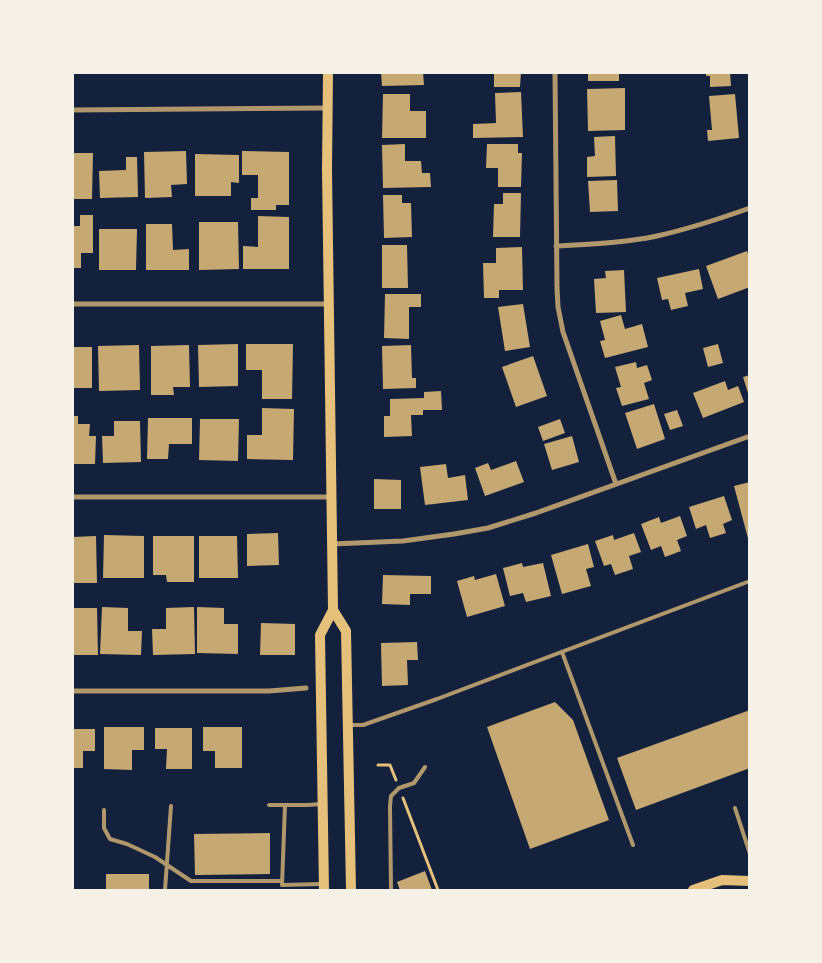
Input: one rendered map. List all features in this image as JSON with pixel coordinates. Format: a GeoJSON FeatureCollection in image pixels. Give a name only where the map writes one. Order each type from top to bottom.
{"type":"FeatureCollection","features":[{"type":"Feature","properties":{"kind":"main road"},"geometry":{"type":"LineString","coordinates":[[324,887],[320,635],[333,610],[328,72]]}},
{"type":"Feature","properties":{"kind":"main road"},"geometry":{"type":"LineString","coordinates":[[333,610],[346,631],[351,890]]}},
{"type":"Feature","properties":{"kind":"main road"},"geometry":{"type":"LineString","coordinates":[[693,890],[722,880],[750,881]]}},
{"type":"Feature","properties":{"kind":"street"},"geometry":{"type":"LineString","coordinates":[[556,72],[558,307],[563,332],[616,484]]}},
{"type":"Feature","properties":{"kind":"street"},"geometry":{"type":"LineString","coordinates":[[72,110],[327,108]]}},
{"type":"Feature","properties":{"kind":"street"},"geometry":{"type":"LineString","coordinates":[[556,246],[600,244],[655,236],[709,223],[750,208]]}},
{"type":"Feature","properties":{"kind":"street"},"geometry":{"type":"LineString","coordinates":[[72,304],[329,304]]}},
{"type":"Feature","properties":{"kind":"street"},"geometry":{"type":"LineString","coordinates":[[332,544],[403,541],[488,528],[536,513],[750,436]]}},
{"type":"Feature","properties":{"kind":"street"},"geometry":{"type":"LineString","coordinates":[[72,497],[331,497]]}},
{"type":"Feature","properties":{"kind":"street"},"geometry":{"type":"LineString","coordinates":[[72,691],[269,691],[306,688]]}},
{"type":"Feature","properties":{"kind":"lane"},"geometry":{"type":"LineString","coordinates":[[348,724],[363,726],[750,581]]}},
{"type":"Feature","properties":{"kind":"lane"},"geometry":{"type":"LineString","coordinates":[[562,652],[633,845]]}},
{"type":"Feature","properties":{"kind":"lane"},"geometry":{"type":"LineString","coordinates":[[391,890],[391,796],[399,788],[414,782],[425,768]]}},
{"type":"Feature","properties":{"kind":"lane"},"geometry":{"type":"LineString","coordinates":[[269,805],[307,806],[322,804]]}},
{"type":"Feature","properties":{"kind":"lane"},"geometry":{"type":"LineString","coordinates":[[285,805],[282,885],[324,887]]}},
{"type":"Feature","properties":{"kind":"lane"},"geometry":{"type":"LineString","coordinates":[[166,890],[171,806]]}},
{"type":"Feature","properties":{"kind":"lane"},"geometry":{"type":"LineString","coordinates":[[735,808],[750,854]]}},
{"type":"Feature","properties":{"kind":"lane"},"geometry":{"type":"LineString","coordinates":[[104,810],[104,828],[110,839],[126,844],[155,858],[191,881],[282,881]]}},
{"type":"Feature","properties":{"kind":"path"},"geometry":{"type":"LineString","coordinates":[[378,765],[390,765],[438,890]]}},
{"type":"Feature","properties":{"kind":"building"},"geometry":{"type":"Polygon","coordinates":[[[381,72],[423,72],[424,85],[382,86],[381,72]]]}},
{"type":"Feature","properties":{"kind":"building"},"geometry":{"type":"Polygon","coordinates":[[[494,72],[521,72],[520,87],[494,87],[494,72]]]}},
{"type":"Feature","properties":{"kind":"building"},"geometry":{"type":"Polygon","coordinates":[[[588,72],[619,72],[619,81],[588,81],[588,72]]]}},
{"type":"Feature","properties":{"kind":"building"},"geometry":{"type":"Polygon","coordinates":[[[706,72],[730,72],[731,86],[710,87],[710,76],[706,76],[706,72]]]}},
{"type":"Feature","properties":{"kind":"building"},"geometry":{"type":"Polygon","coordinates":[[[625,88],[625,130],[588,131],[587,89],[625,88]]]}},
{"type":"Feature","properties":{"kind":"building"},"geometry":{"type":"Polygon","coordinates":[[[521,92],[523,137],[473,138],[473,124],[496,123],[495,93],[521,92]]]}},
{"type":"Feature","properties":{"kind":"building"},"geometry":{"type":"Polygon","coordinates":[[[383,94],[410,94],[410,111],[426,111],[426,138],[382,138],[383,94]]]}},
{"type":"Feature","properties":{"kind":"building"},"geometry":{"type":"Polygon","coordinates":[[[735,94],[739,138],[708,141],[707,130],[712,130],[709,96],[735,94]]]}},
{"type":"Feature","properties":{"kind":"building"},"geometry":{"type":"Polygon","coordinates":[[[615,136],[616,176],[587,177],[587,157],[595,156],[594,137],[615,136]]]}},
{"type":"Feature","properties":{"kind":"building"},"geometry":{"type":"Polygon","coordinates":[[[405,144],[405,161],[421,161],[422,173],[430,173],[431,187],[383,188],[382,145],[405,144]]]}},
{"type":"Feature","properties":{"kind":"building"},"geometry":{"type":"Polygon","coordinates":[[[487,144],[518,144],[518,153],[522,153],[521,187],[498,187],[498,168],[486,168],[487,144]]]}},
{"type":"Feature","properties":{"kind":"building"},"geometry":{"type":"Polygon","coordinates":[[[186,151],[187,184],[171,185],[172,197],[145,198],[144,152],[186,151]]]}},
{"type":"Feature","properties":{"kind":"building"},"geometry":{"type":"Polygon","coordinates":[[[242,151],[289,152],[289,205],[276,205],[276,210],[251,210],[251,198],[258,198],[258,175],[242,175],[242,151]]]}},
{"type":"Feature","properties":{"kind":"building"},"geometry":{"type":"Polygon","coordinates":[[[72,153],[93,153],[92,199],[72,199],[72,153]]]}},
{"type":"Feature","properties":{"kind":"building"},"geometry":{"type":"Polygon","coordinates":[[[195,154],[239,155],[239,183],[231,182],[231,196],[195,196],[195,154]]]}},
{"type":"Feature","properties":{"kind":"building"},"geometry":{"type":"Polygon","coordinates":[[[126,157],[137,157],[138,197],[100,198],[99,171],[126,170],[126,157]]]}},
{"type":"Feature","properties":{"kind":"building"},"geometry":{"type":"Polygon","coordinates":[[[617,180],[618,211],[590,212],[588,181],[617,180]]]}},
{"type":"Feature","properties":{"kind":"building"},"geometry":{"type":"Polygon","coordinates":[[[503,193],[521,193],[520,237],[493,237],[494,204],[503,204],[503,193]]]}},
{"type":"Feature","properties":{"kind":"building"},"geometry":{"type":"Polygon","coordinates":[[[383,195],[402,195],[402,203],[411,203],[412,237],[384,238],[383,195]]]}},
{"type":"Feature","properties":{"kind":"building"},"geometry":{"type":"Polygon","coordinates":[[[80,215],[93,215],[93,253],[81,253],[81,268],[72,268],[72,226],[80,226],[80,215]]]}},
{"type":"Feature","properties":{"kind":"building"},"geometry":{"type":"Polygon","coordinates":[[[258,216],[289,217],[289,269],[243,269],[243,246],[258,247],[258,216]]]}},
{"type":"Feature","properties":{"kind":"building"},"geometry":{"type":"Polygon","coordinates":[[[199,222],[238,222],[239,269],[199,270],[199,222]]]}},
{"type":"Feature","properties":{"kind":"building"},"geometry":{"type":"Polygon","coordinates":[[[146,224],[172,224],[173,250],[189,249],[189,270],[146,270],[146,224]]]}},
{"type":"Feature","properties":{"kind":"building"},"geometry":{"type":"Polygon","coordinates":[[[99,229],[137,229],[136,270],[99,270],[99,229]]]}},
{"type":"Feature","properties":{"kind":"building"},"geometry":{"type":"Polygon","coordinates":[[[382,245],[407,245],[408,288],[382,288],[382,245]]]}},
{"type":"Feature","properties":{"kind":"building"},"geometry":{"type":"Polygon","coordinates":[[[522,247],[523,290],[499,290],[499,298],[484,298],[483,263],[496,263],[496,248],[522,247]]]}},
{"type":"Feature","properties":{"kind":"building"},"geometry":{"type":"Polygon","coordinates":[[[747,251],[750,259],[750,287],[718,299],[706,266],[747,251]]]}},
{"type":"Feature","properties":{"kind":"building"},"geometry":{"type":"Polygon","coordinates":[[[699,269],[703,289],[685,293],[688,306],[671,310],[668,299],[662,300],[657,278],[699,269]]]}},
{"type":"Feature","properties":{"kind":"building"},"geometry":{"type":"Polygon","coordinates":[[[624,270],[626,312],[596,313],[594,279],[606,278],[605,271],[624,270]]]}},
{"type":"Feature","properties":{"kind":"building"},"geometry":{"type":"Polygon","coordinates":[[[385,294],[421,294],[421,307],[409,307],[409,339],[384,338],[385,294]]]}},
{"type":"Feature","properties":{"kind":"building"},"geometry":{"type":"Polygon","coordinates":[[[523,304],[530,347],[505,351],[498,307],[523,304]]]}},
{"type":"Feature","properties":{"kind":"building"},"geometry":{"type":"Polygon","coordinates":[[[621,315],[625,329],[642,324],[648,347],[605,358],[600,341],[605,340],[600,321],[621,315]]]}},
{"type":"Feature","properties":{"kind":"building"},"geometry":{"type":"Polygon","coordinates":[[[238,344],[238,386],[199,387],[198,345],[238,344]]]}},
{"type":"Feature","properties":{"kind":"building"},"geometry":{"type":"Polygon","coordinates":[[[246,344],[293,344],[292,399],[262,399],[262,370],[246,370],[246,344]]]}},
{"type":"Feature","properties":{"kind":"building"},"geometry":{"type":"Polygon","coordinates":[[[718,344],[723,363],[708,367],[703,348],[718,344]]]}},
{"type":"Feature","properties":{"kind":"building"},"geometry":{"type":"Polygon","coordinates":[[[139,345],[140,390],[99,391],[98,346],[139,345]]]}},
{"type":"Feature","properties":{"kind":"building"},"geometry":{"type":"Polygon","coordinates":[[[189,345],[190,387],[173,387],[174,395],[151,395],[151,346],[189,345]]]}},
{"type":"Feature","properties":{"kind":"building"},"geometry":{"type":"Polygon","coordinates":[[[411,345],[412,378],[416,378],[416,388],[383,389],[382,346],[411,345]]]}},
{"type":"Feature","properties":{"kind":"building"},"geometry":{"type":"Polygon","coordinates":[[[72,347],[92,347],[92,388],[72,388],[72,347]]]}},
{"type":"Feature","properties":{"kind":"building"},"geometry":{"type":"Polygon","coordinates":[[[533,356],[547,396],[516,407],[502,367],[533,356]]]}},
{"type":"Feature","properties":{"kind":"building"},"geometry":{"type":"Polygon","coordinates":[[[636,362],[637,368],[647,365],[652,380],[644,383],[649,399],[622,406],[616,388],[621,387],[615,367],[636,362]]]}},
{"type":"Feature","properties":{"kind":"building"},"geometry":{"type":"Polygon","coordinates":[[[750,375],[750,396],[749,396],[743,377],[750,375]]]}},
{"type":"Feature","properties":{"kind":"building"},"geometry":{"type":"Polygon","coordinates":[[[725,381],[728,390],[738,386],[744,402],[703,418],[693,393],[725,381]]]}},
{"type":"Feature","properties":{"kind":"building"},"geometry":{"type":"Polygon","coordinates":[[[441,391],[442,410],[423,410],[423,415],[411,415],[412,436],[384,437],[384,416],[390,416],[390,399],[424,398],[424,392],[441,391]]]}},
{"type":"Feature","properties":{"kind":"building"},"geometry":{"type":"Polygon","coordinates":[[[654,404],[665,439],[637,449],[625,413],[654,404]]]}},
{"type":"Feature","properties":{"kind":"building"},"geometry":{"type":"Polygon","coordinates":[[[262,408],[294,409],[293,460],[247,459],[247,435],[262,435],[262,408]]]}},
{"type":"Feature","properties":{"kind":"building"},"geometry":{"type":"Polygon","coordinates":[[[677,410],[683,426],[670,430],[664,414],[677,410]]]}},
{"type":"Feature","properties":{"kind":"building"},"geometry":{"type":"Polygon","coordinates":[[[72,416],[78,416],[78,424],[90,424],[89,436],[96,436],[95,464],[72,464],[72,416]]]}},
{"type":"Feature","properties":{"kind":"building"},"geometry":{"type":"Polygon","coordinates":[[[148,418],[192,418],[192,444],[169,444],[168,459],[147,459],[148,418]]]}},
{"type":"Feature","properties":{"kind":"building"},"geometry":{"type":"Polygon","coordinates":[[[200,419],[239,419],[238,461],[199,460],[200,419]]]}},
{"type":"Feature","properties":{"kind":"building"},"geometry":{"type":"Polygon","coordinates":[[[560,419],[565,433],[543,441],[538,427],[560,419]]]}},
{"type":"Feature","properties":{"kind":"building"},"geometry":{"type":"Polygon","coordinates":[[[114,421],[140,421],[141,462],[103,463],[102,436],[114,436],[114,421]]]}},
{"type":"Feature","properties":{"kind":"building"},"geometry":{"type":"Polygon","coordinates":[[[572,436],[579,462],[552,470],[544,444],[572,436]]]}},
{"type":"Feature","properties":{"kind":"building"},"geometry":{"type":"Polygon","coordinates":[[[516,461],[524,482],[485,496],[475,468],[488,463],[491,470],[516,461]]]}},
{"type":"Feature","properties":{"kind":"building"},"geometry":{"type":"Polygon","coordinates":[[[446,464],[448,478],[465,475],[468,500],[425,505],[420,467],[446,464]]]}},
{"type":"Feature","properties":{"kind":"building"},"geometry":{"type":"Polygon","coordinates":[[[374,479],[401,480],[401,509],[374,509],[374,479]]]}},
{"type":"Feature","properties":{"kind":"building"},"geometry":{"type":"Polygon","coordinates":[[[750,482],[750,542],[749,542],[734,486],[750,482]]]}},
{"type":"Feature","properties":{"kind":"building"},"geometry":{"type":"Polygon","coordinates":[[[724,496],[732,520],[723,524],[726,533],[710,538],[706,525],[696,529],[689,507],[724,496]]]}},
{"type":"Feature","properties":{"kind":"building"},"geometry":{"type":"Polygon","coordinates":[[[680,516],[687,536],[677,540],[681,551],[665,557],[661,546],[651,550],[641,524],[659,517],[661,523],[680,516]]]}},
{"type":"Feature","properties":{"kind":"building"},"geometry":{"type":"Polygon","coordinates":[[[278,533],[279,565],[247,566],[247,534],[278,533]]]}},
{"type":"Feature","properties":{"kind":"building"},"geometry":{"type":"Polygon","coordinates":[[[634,533],[641,552],[629,556],[633,569],[615,575],[611,564],[604,566],[595,541],[613,535],[614,540],[634,533]]]}},
{"type":"Feature","properties":{"kind":"building"},"geometry":{"type":"Polygon","coordinates":[[[104,535],[144,536],[144,578],[103,578],[104,535]]]}},
{"type":"Feature","properties":{"kind":"building"},"geometry":{"type":"Polygon","coordinates":[[[96,536],[97,583],[72,583],[72,537],[96,536]]]}},
{"type":"Feature","properties":{"kind":"building"},"geometry":{"type":"Polygon","coordinates":[[[153,536],[194,536],[194,582],[167,582],[166,575],[153,575],[153,536]]]}},
{"type":"Feature","properties":{"kind":"building"},"geometry":{"type":"Polygon","coordinates":[[[199,536],[237,536],[238,578],[199,578],[199,536]]]}},
{"type":"Feature","properties":{"kind":"building"},"geometry":{"type":"Polygon","coordinates":[[[588,544],[594,567],[586,569],[591,586],[562,594],[551,555],[588,544]]]}},
{"type":"Feature","properties":{"kind":"building"},"geometry":{"type":"Polygon","coordinates":[[[522,563],[523,567],[543,563],[551,596],[526,602],[523,593],[510,596],[503,568],[522,563]]]}},
{"type":"Feature","properties":{"kind":"building"},"geometry":{"type":"Polygon","coordinates":[[[496,574],[505,606],[467,617],[457,581],[474,576],[475,580],[496,574]]]}},
{"type":"Feature","properties":{"kind":"building"},"geometry":{"type":"Polygon","coordinates":[[[383,575],[431,576],[431,594],[410,594],[410,605],[382,604],[383,575]]]}},
{"type":"Feature","properties":{"kind":"building"},"geometry":{"type":"Polygon","coordinates":[[[102,607],[128,608],[128,631],[142,631],[141,655],[100,654],[102,607]]]}},
{"type":"Feature","properties":{"kind":"building"},"geometry":{"type":"Polygon","coordinates":[[[194,607],[195,654],[153,655],[152,629],[166,629],[166,608],[194,607]]]}},
{"type":"Feature","properties":{"kind":"building"},"geometry":{"type":"Polygon","coordinates":[[[197,607],[224,608],[224,624],[238,624],[238,654],[197,653],[197,607]]]}},
{"type":"Feature","properties":{"kind":"building"},"geometry":{"type":"Polygon","coordinates":[[[72,608],[97,608],[98,655],[72,655],[72,608]]]}},
{"type":"Feature","properties":{"kind":"building"},"geometry":{"type":"Polygon","coordinates":[[[261,623],[295,624],[295,655],[260,655],[261,623]]]}},
{"type":"Feature","properties":{"kind":"building"},"geometry":{"type":"Polygon","coordinates":[[[417,642],[418,660],[407,660],[408,685],[382,686],[381,643],[417,642]]]}},
{"type":"Feature","properties":{"kind":"building"},"geometry":{"type":"Polygon","coordinates":[[[555,702],[573,720],[609,820],[530,849],[487,727],[555,702]]]}},
{"type":"Feature","properties":{"kind":"building"},"geometry":{"type":"Polygon","coordinates":[[[750,710],[750,768],[636,810],[617,758],[750,710]]]}},
{"type":"Feature","properties":{"kind":"building"},"geometry":{"type":"Polygon","coordinates":[[[104,727],[144,727],[144,750],[132,750],[132,770],[104,769],[104,727]]]}},
{"type":"Feature","properties":{"kind":"building"},"geometry":{"type":"Polygon","coordinates":[[[203,727],[242,727],[242,768],[215,768],[215,751],[203,751],[203,727]]]}},
{"type":"Feature","properties":{"kind":"building"},"geometry":{"type":"Polygon","coordinates":[[[155,728],[192,728],[192,769],[166,769],[167,749],[155,749],[155,728]]]}},
{"type":"Feature","properties":{"kind":"building"},"geometry":{"type":"Polygon","coordinates":[[[72,729],[95,729],[95,751],[83,751],[83,768],[72,768],[72,729]]]}},
{"type":"Feature","properties":{"kind":"building"},"geometry":{"type":"Polygon","coordinates":[[[270,833],[270,874],[195,875],[194,834],[270,833]]]}},
{"type":"Feature","properties":{"kind":"building"},"geometry":{"type":"Polygon","coordinates":[[[425,871],[432,890],[400,890],[397,882],[425,871]]]}},
{"type":"Feature","properties":{"kind":"building"},"geometry":{"type":"Polygon","coordinates":[[[106,874],[149,874],[149,890],[106,890],[106,874]]]}}]}
